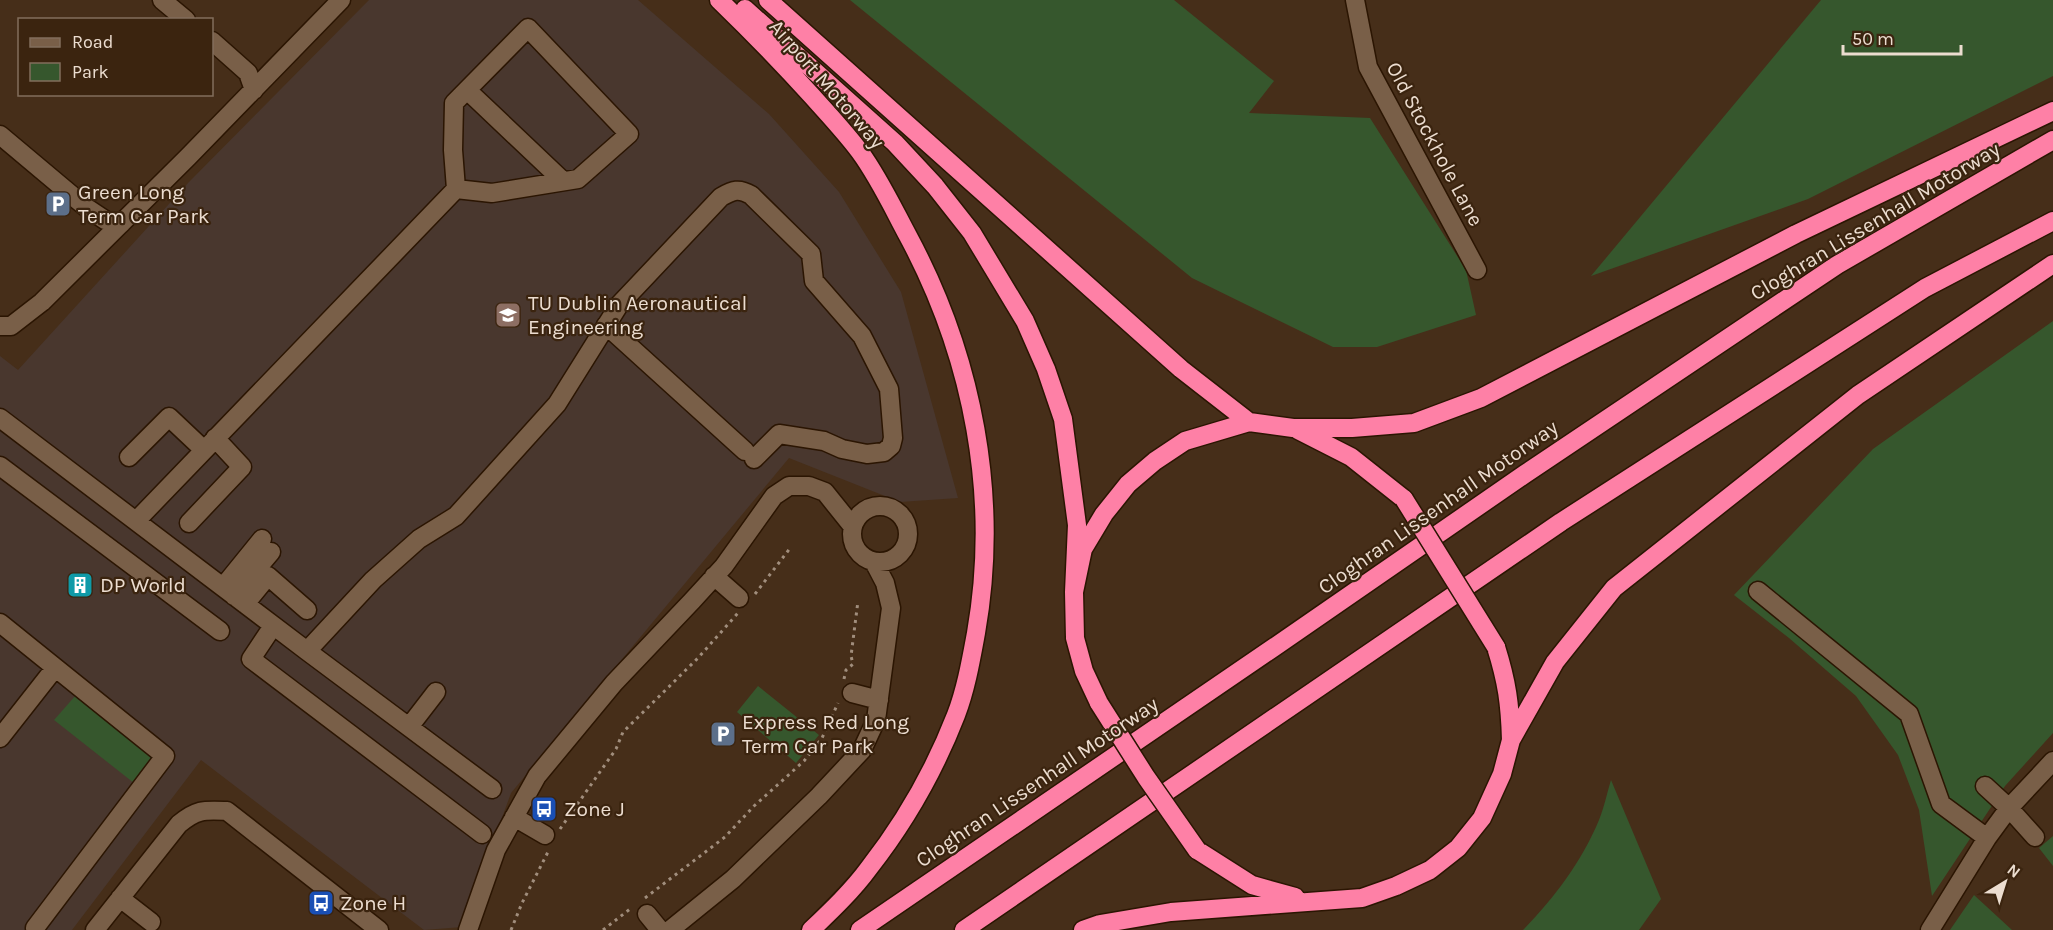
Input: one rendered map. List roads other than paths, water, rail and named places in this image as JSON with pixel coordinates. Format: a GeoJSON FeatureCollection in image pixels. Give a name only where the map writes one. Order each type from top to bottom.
{"type":"FeatureCollection","features":[{"type":"Feature","properties":{"kind":"highway","name":"Airport Motorway"},"geometry":{"type":"LineString","coordinates":[[719,0],[764,44],[826,112],[861,153],[887,196],[924,266],[954,340],[971,401],[985,491],[982,598],[972,655],[957,713],[938,755],[904,818],[868,870],[811,930]]}},
{"type":"Feature","properties":{"kind":"highway"},"geometry":{"type":"LineString","coordinates":[[735,0],[895,143],[935,186],[972,232],[1024,321],[1046,369],[1064,419],[1077,525],[1074,592],[1075,638],[1084,671],[1099,703],[1146,777],[1197,850],[1252,885],[1308,901]]}},
{"type":"Feature","properties":{"kind":"highway","name":"Airport Motorway"},"geometry":{"type":"LineString","coordinates":[[768,0],[1181,369],[1249,422]]}},
{"type":"Feature","properties":{"kind":"highway"},"geometry":{"type":"LineString","coordinates":[[1074,592],[1083,549],[1104,514],[1128,484],[1155,461],[1185,441],[1249,422],[1293,428],[1352,428],[1414,423],[1481,398],[1796,234],[2053,111]]}},
{"type":"Feature","properties":{"kind":"highway","name":"Cloghran Lissenhall Motorway"},"geometry":{"type":"LineString","coordinates":[[860,930],[1525,474],[1827,272],[2053,140]]}},
{"type":"Feature","properties":{"kind":"highway"},"geometry":{"type":"LineString","coordinates":[[964,930],[1571,516],[1925,288],[2053,221]]}},
{"type":"Feature","properties":{"kind":"highway"},"geometry":{"type":"LineString","coordinates":[[1083,930],[1100,924],[1171,912],[1362,898],[1396,886],[1430,870],[1458,848],[1482,818],[1502,774],[1511,740],[1556,662],[1614,588],[1858,395],[2053,264]]}},
{"type":"Feature","properties":{"kind":"highway"},"geometry":{"type":"LineString","coordinates":[[1293,428],[1351,457],[1404,499],[1496,647],[1506,677],[1511,740]]}},
{"type":"Feature","properties":{"kind":"street"},"geometry":{"type":"LineString","coordinates":[[162,0],[184,18]]}},
{"type":"Feature","properties":{"kind":"street"},"geometry":{"type":"LineString","coordinates":[[0,326],[11,326],[42,302],[341,0]]}},
{"type":"Feature","properties":{"kind":"street","name":"Old Stockhole Lane"},"geometry":{"type":"LineString","coordinates":[[1355,0],[1368,67],[1477,270]]}},
{"type":"Feature","properties":{"kind":"street"},"geometry":{"type":"LineString","coordinates":[[136,521],[456,189],[452,119],[454,103],[528,28],[629,134],[578,178],[492,193],[456,189]]}},
{"type":"Feature","properties":{"kind":"street"},"geometry":{"type":"LineString","coordinates":[[213,42],[248,73],[254,90]]}},
{"type":"Feature","properties":{"kind":"street"},"geometry":{"type":"LineString","coordinates":[[467,90],[563,181]]}},
{"type":"Feature","properties":{"kind":"street"},"geometry":{"type":"LineString","coordinates":[[0,135],[87,208],[105,220],[121,224]]}},
{"type":"Feature","properties":{"kind":"street"},"geometry":{"type":"LineString","coordinates":[[307,651],[373,580],[420,539],[456,516],[556,404],[606,325],[619,305],[722,197],[731,191],[742,189],[752,195],[811,254],[814,281],[862,336],[889,389],[893,438],[891,446],[884,452],[867,454],[842,449],[824,441],[779,434],[749,455],[606,325]]}},
{"type":"Feature","properties":{"kind":"street"},"geometry":{"type":"LineString","coordinates":[[129,458],[170,417],[242,467],[189,523]]}},
{"type":"Feature","properties":{"kind":"street"},"geometry":{"type":"LineString","coordinates":[[0,418],[492,789]]}},
{"type":"Feature","properties":{"kind":"street"},"geometry":{"type":"LineString","coordinates":[[0,466],[220,631]]}},
{"type":"Feature","properties":{"kind":"street"},"geometry":{"type":"LineString","coordinates":[[468,930],[496,850],[537,776],[614,683],[714,576],[774,496],[789,486],[809,486],[825,492],[853,527]]}},
{"type":"Feature","properties":{"kind":"street"},"geometry":{"type":"LineString","coordinates":[[871,508],[890,508],[904,520],[908,538],[900,554],[892,560],[874,562],[859,553],[854,545],[853,527],[863,512],[871,508]]}},
{"type":"Feature","properties":{"kind":"street"},"geometry":{"type":"LineString","coordinates":[[234,596],[266,545]]}},
{"type":"Feature","properties":{"kind":"street"},"geometry":{"type":"LineString","coordinates":[[670,930],[733,879],[819,796],[862,750],[876,720],[891,608],[885,584],[874,562]]}},
{"type":"Feature","properties":{"kind":"street"},"geometry":{"type":"LineString","coordinates":[[234,596],[268,576],[307,609]]}},
{"type":"Feature","properties":{"kind":"street"},"geometry":{"type":"LineString","coordinates":[[714,576],[744,602]]}},
{"type":"Feature","properties":{"kind":"street"},"geometry":{"type":"LineString","coordinates":[[1758,591],[1909,714],[1941,804],[1987,838]]}},
{"type":"Feature","properties":{"kind":"street"},"geometry":{"type":"LineString","coordinates":[[0,623],[165,756],[35,928]]}},
{"type":"Feature","properties":{"kind":"street"},"geometry":{"type":"LineString","coordinates":[[273,626],[251,659],[483,834]]}},
{"type":"Feature","properties":{"kind":"street"},"geometry":{"type":"LineString","coordinates":[[0,738],[56,668]]}},
{"type":"Feature","properties":{"kind":"street"},"geometry":{"type":"LineString","coordinates":[[409,727],[436,692]]}},
{"type":"Feature","properties":{"kind":"street"},"geometry":{"type":"LineString","coordinates":[[845,693],[879,700]]}},
{"type":"Feature","properties":{"kind":"street"},"geometry":{"type":"LineString","coordinates":[[1930,930],[1987,838],[2009,808],[2053,761]]}},
{"type":"Feature","properties":{"kind":"street"},"geometry":{"type":"LineString","coordinates":[[1985,786],[2036,837]]}},
{"type":"Feature","properties":{"kind":"street"},"geometry":{"type":"LineString","coordinates":[[95,930],[179,824],[192,813],[207,810],[227,811],[379,930]]}},
{"type":"Feature","properties":{"kind":"street"},"geometry":{"type":"LineString","coordinates":[[514,817],[552,836]]}},
{"type":"Feature","properties":{"kind":"street"},"geometry":{"type":"LineString","coordinates":[[120,898],[151,922]]}},
{"type":"Feature","properties":{"kind":"street"},"geometry":{"type":"LineString","coordinates":[[642,906],[660,930]]}},
{"type":"Feature","properties":{"kind":"place","name":"Green Long Term Car Park"},"geometry":{"type":"Point","coordinates":[58,204]}},
{"type":"Feature","properties":{"kind":"place","name":"TU Dublin Aeronautical Engineering"},"geometry":{"type":"Point","coordinates":[508,315]}},
{"type":"Feature","properties":{"kind":"place","name":"DP World"},"geometry":{"type":"Point","coordinates":[80,585]}},
{"type":"Feature","properties":{"kind":"place","name":"Express Red Long Term Car Park"},"geometry":{"type":"Point","coordinates":[723,734]}},
{"type":"Feature","properties":{"kind":"place","name":"Zone J"},"geometry":{"type":"Point","coordinates":[544,809]}},
{"type":"Feature","properties":{"kind":"place","name":"Zone H"},"geometry":{"type":"Point","coordinates":[321,903]}}]}
